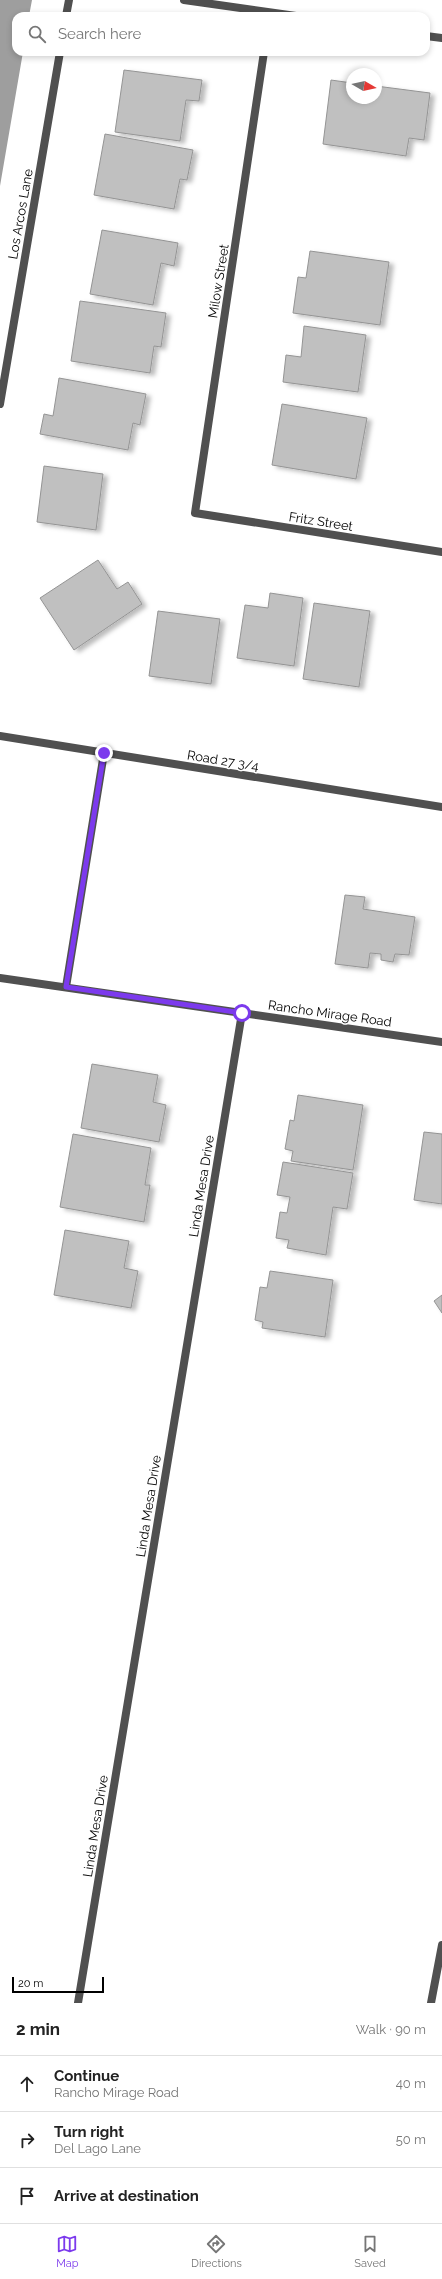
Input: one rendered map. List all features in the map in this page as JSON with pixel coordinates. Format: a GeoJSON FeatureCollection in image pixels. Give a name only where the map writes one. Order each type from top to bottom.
{"type":"FeatureCollection","features":[{"type":"Feature","properties":{"kind":"street"},"geometry":{"type":"LineString","coordinates":[[67,12],[69,0]]}},
{"type":"Feature","properties":{"kind":"street"},"geometry":{"type":"LineString","coordinates":[[184,0],[258,12]]}},
{"type":"Feature","properties":{"kind":"street"},"geometry":{"type":"LineString","coordinates":[[430,36],[442,38]]}},
{"type":"Feature","properties":{"kind":"street","name":"Los Arcos Lane"},"geometry":{"type":"LineString","coordinates":[[0,404],[59,56]]}},
{"type":"Feature","properties":{"kind":"street","name":"Milow Street"},"geometry":{"type":"LineString","coordinates":[[195,513],[263,56]]}},
{"type":"Feature","properties":{"kind":"street","name":"Fritz Street"},"geometry":{"type":"LineString","coordinates":[[195,513],[442,552]]}},
{"type":"Feature","properties":{"kind":"street","name":"Road 27 3/4"},"geometry":{"type":"LineString","coordinates":[[0,736],[442,807]]}},
{"type":"Feature","properties":{"kind":"street"},"geometry":{"type":"LineString","coordinates":[[66,987],[104,753]]}},
{"type":"Feature","properties":{"kind":"street","name":"Rancho Mirage Road"},"geometry":{"type":"LineString","coordinates":[[0,978],[442,1042]]}},
{"type":"Feature","properties":{"kind":"street","name":"Linda Mesa Drive"},"geometry":{"type":"LineString","coordinates":[[78,2003],[242,1013]]}},
{"type":"Feature","properties":{"kind":"street"},"geometry":{"type":"LineString","coordinates":[[431,2003],[442,1945]]}},
{"type":"Feature","properties":{"kind":"shaded area"},"geometry":{"type":"Polygon","coordinates":[[[0,0],[32,0],[30,12],[12,12],[12,56],[22,56],[0,186],[0,0]]]}},
{"type":"Feature","properties":{"kind":"building"},"geometry":{"type":"Polygon","coordinates":[[[124,70],[202,80],[199,101],[186,100],[180,141],[115,132],[124,70]]]}},
{"type":"Feature","properties":{"kind":"building"},"geometry":{"type":"Polygon","coordinates":[[[331,80],[346,82],[346,104],[382,104],[382,87],[430,93],[424,140],[409,138],[406,156],[323,144],[331,80]]]}},
{"type":"Feature","properties":{"kind":"building"},"geometry":{"type":"Polygon","coordinates":[[[105,134],[193,150],[187,180],[180,179],[174,209],[94,195],[105,134]]]}},
{"type":"Feature","properties":{"kind":"building"},"geometry":{"type":"Polygon","coordinates":[[[102,230],[178,243],[174,266],[161,263],[153,305],[90,294],[102,230]]]}},
{"type":"Feature","properties":{"kind":"building"},"geometry":{"type":"Polygon","coordinates":[[[310,251],[389,262],[380,325],[293,313],[298,277],[306,278],[310,251]]]}},
{"type":"Feature","properties":{"kind":"building"},"geometry":{"type":"Polygon","coordinates":[[[80,301],[166,313],[161,347],[154,346],[150,373],[71,361],[80,301]]]}},
{"type":"Feature","properties":{"kind":"building"},"geometry":{"type":"Polygon","coordinates":[[[304,326],[366,335],[358,392],[283,382],[286,355],[301,357],[304,326]]]}},
{"type":"Feature","properties":{"kind":"building"},"geometry":{"type":"Polygon","coordinates":[[[59,378],[146,394],[140,425],[133,423],[128,450],[40,434],[44,414],[53,416],[59,378]]]}},
{"type":"Feature","properties":{"kind":"building"},"geometry":{"type":"Polygon","coordinates":[[[282,404],[367,418],[356,479],[272,465],[282,404]]]}},
{"type":"Feature","properties":{"kind":"building"},"geometry":{"type":"Polygon","coordinates":[[[44,466],[103,474],[96,530],[37,522],[44,466]]]}},
{"type":"Feature","properties":{"kind":"building"},"geometry":{"type":"Polygon","coordinates":[[[98,560],[117,589],[128,582],[142,604],[74,650],[40,598],[98,560]]]}},
{"type":"Feature","properties":{"kind":"building"},"geometry":{"type":"Polygon","coordinates":[[[270,593],[303,598],[294,666],[237,658],[245,605],[268,608],[270,593]]]}},
{"type":"Feature","properties":{"kind":"building"},"geometry":{"type":"Polygon","coordinates":[[[314,603],[370,611],[359,687],[303,679],[314,603]]]}},
{"type":"Feature","properties":{"kind":"building"},"geometry":{"type":"Polygon","coordinates":[[[158,611],[220,619],[211,684],[149,676],[158,611]]]}},
{"type":"Feature","properties":{"kind":"building"},"geometry":{"type":"Polygon","coordinates":[[[345,895],[365,897],[363,909],[415,917],[409,955],[395,954],[393,962],[381,960],[381,954],[370,953],[368,968],[335,964],[345,895]]]}},
{"type":"Feature","properties":{"kind":"building"},"geometry":{"type":"Polygon","coordinates":[[[92,1064],[158,1075],[153,1102],[166,1105],[159,1142],[81,1128],[92,1064]]]}},
{"type":"Feature","properties":{"kind":"building"},"geometry":{"type":"Polygon","coordinates":[[[298,1095],[363,1105],[353,1170],[291,1161],[293,1151],[285,1149],[290,1120],[294,1121],[298,1095]]]}},
{"type":"Feature","properties":{"kind":"building"},"geometry":{"type":"Polygon","coordinates":[[[424,1132],[442,1134],[442,1204],[414,1200],[424,1132]]]}},
{"type":"Feature","properties":{"kind":"building"},"geometry":{"type":"Polygon","coordinates":[[[73,1134],[151,1148],[145,1185],[150,1185],[144,1222],[60,1207],[73,1134]]]}},
{"type":"Feature","properties":{"kind":"building"},"geometry":{"type":"Polygon","coordinates":[[[283,1162],[353,1173],[347,1209],[333,1207],[326,1255],[287,1248],[289,1240],[276,1238],[280,1212],[287,1213],[290,1197],[277,1195],[283,1162]]]}},
{"type":"Feature","properties":{"kind":"building"},"geometry":{"type":"Polygon","coordinates":[[[65,1230],[129,1241],[124,1268],[138,1271],[131,1308],[54,1295],[65,1230]]]}},
{"type":"Feature","properties":{"kind":"building"},"geometry":{"type":"Polygon","coordinates":[[[270,1271],[333,1280],[325,1337],[262,1328],[263,1322],[255,1320],[260,1287],[267,1288],[270,1271]]]}},
{"type":"Feature","properties":{"kind":"building"},"geometry":{"type":"Polygon","coordinates":[[[442,1295],[442,1313],[434,1301],[442,1295]]]}},
{"type":"Feature","properties":{"kind":"route"},"geometry":{"type":"LineString","coordinates":[[104,753],[66,987],[242,1013]]}}]}
